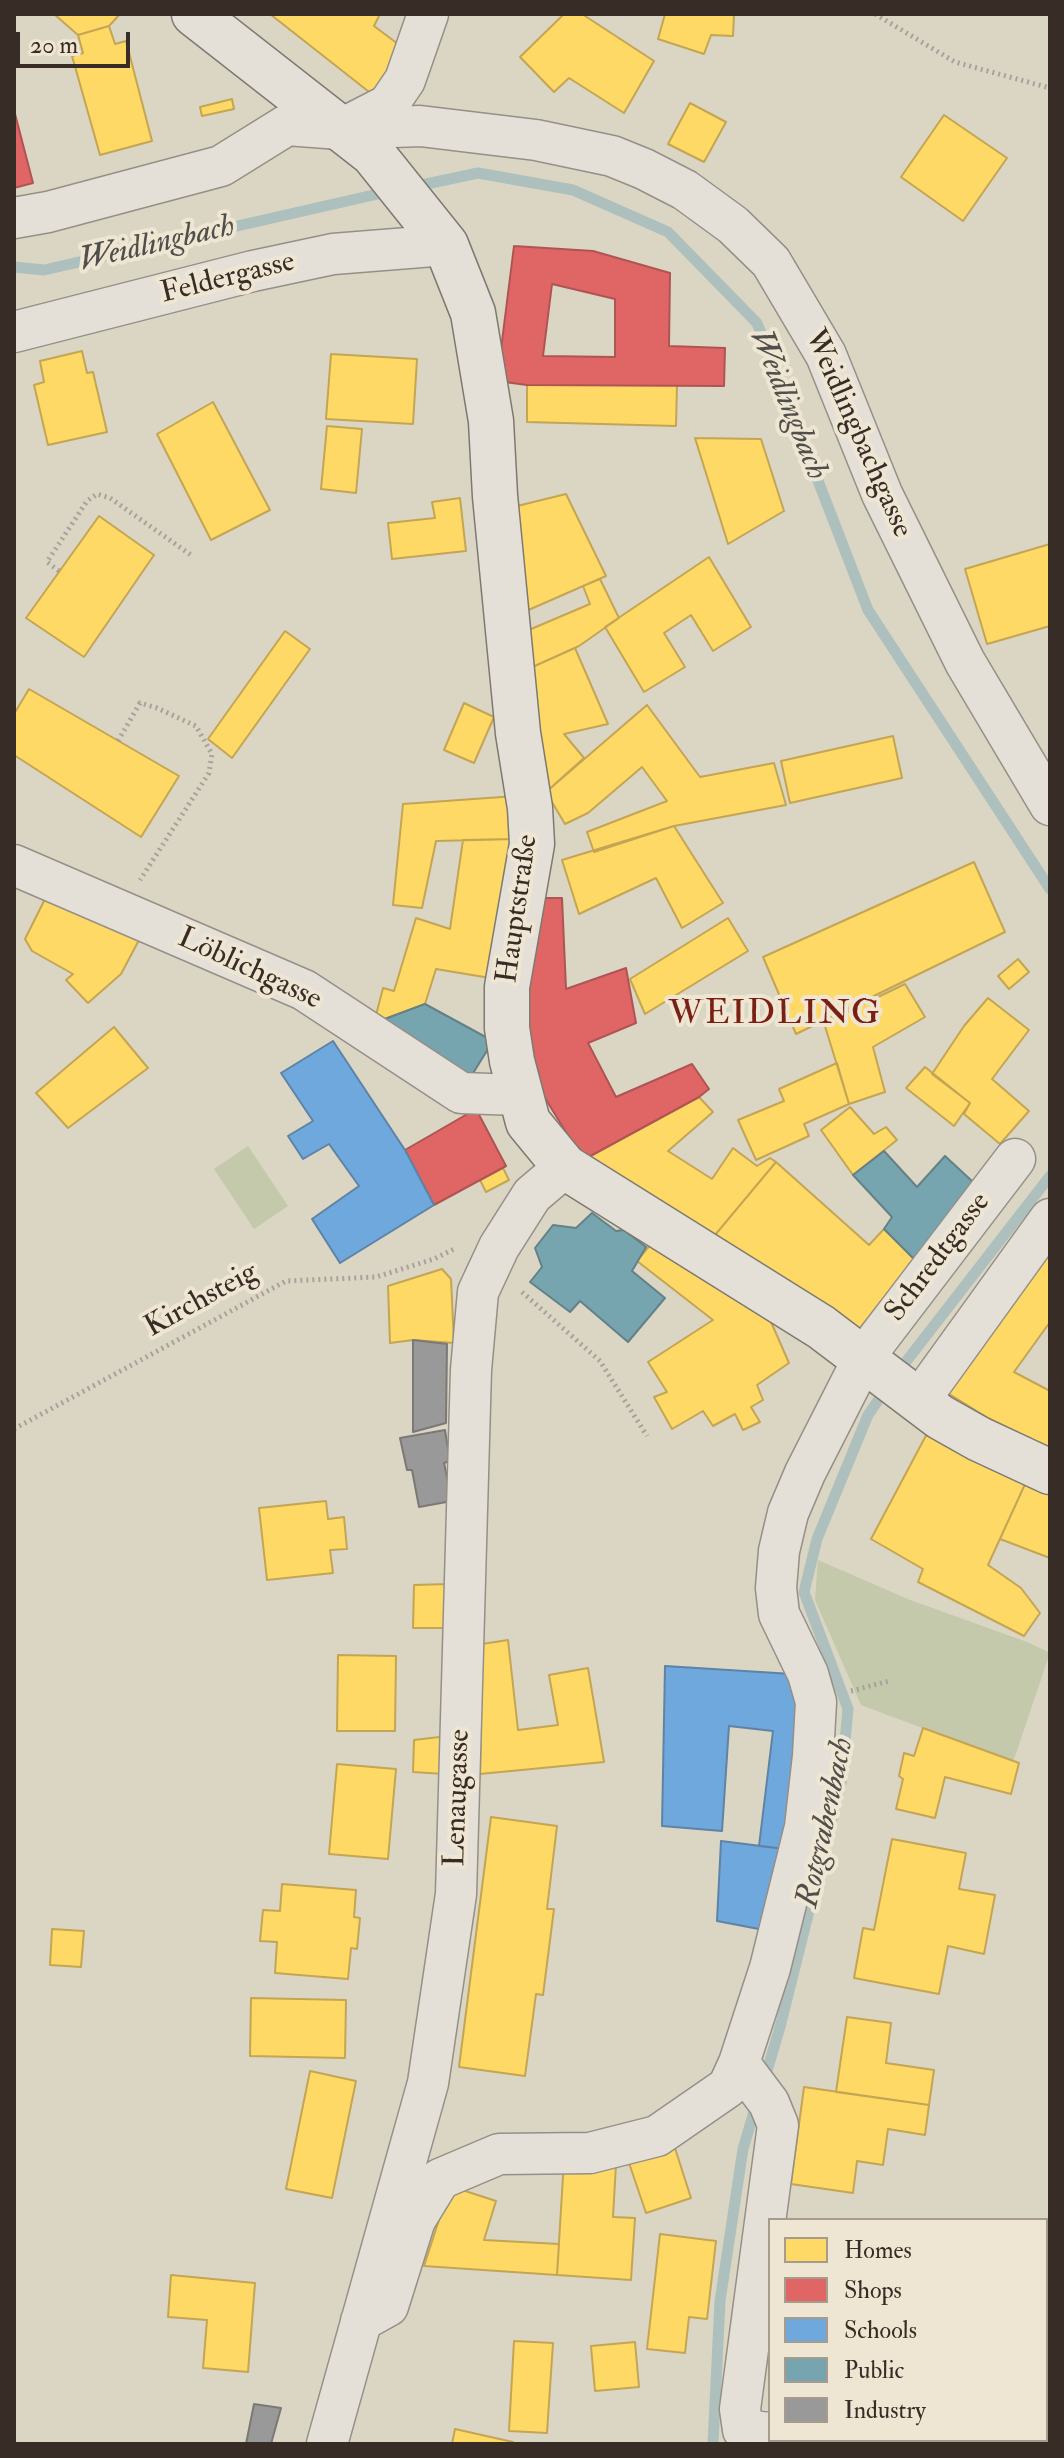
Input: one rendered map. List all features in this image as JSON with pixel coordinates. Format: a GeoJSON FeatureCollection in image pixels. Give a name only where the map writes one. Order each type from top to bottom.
{"type":"FeatureCollection","features":[{"type":"Feature","properties":{"kind":"main road","name":"Hauptstraße"},"geometry":{"type":"LineString","coordinates":[[194,14],[357,142],[440,237],[473,313],[491,421],[495,496],[518,733],[530,808],[532,844],[507,987],[507,1028],[519,1095],[528,1122],[565,1167],[821,1327],[979,1439],[1050,1472]]}},
{"type":"Feature","properties":{"kind":"street"},"geometry":{"type":"LineString","coordinates":[[14,218],[48,212],[221,166],[287,125],[357,142],[405,80],[428,14]]}},
{"type":"Feature","properties":{"kind":"street","name":"Weidlingbachgasse"},"geometry":{"type":"LineString","coordinates":[[357,142],[420,126],[575,147],[612,156],[644,169],[685,190],[733,225],[771,262],[826,355],[882,494],[965,662],[1050,805]]}},
{"type":"Feature","properties":{"kind":"street","name":"Feldergasse"},"geometry":{"type":"LineString","coordinates":[[14,332],[253,271],[333,254],[440,237]]}},
{"type":"Feature","properties":{"kind":"street","name":"Löblichgasse"},"geometry":{"type":"LineString","coordinates":[[14,865],[304,990],[461,1093],[519,1095]]}},
{"type":"Feature","properties":{"kind":"street","name":"Schredtgasse"},"geometry":{"type":"LineString","coordinates":[[892,1380],[1015,1159]]}},
{"type":"Feature","properties":{"kind":"street","name":"Lenaugasse"},"geometry":{"type":"LineString","coordinates":[[327,2444],[428,2083],[456,1894],[471,1370],[478,1292],[499,1247],[532,1195],[565,1167]]}},
{"type":"Feature","properties":{"kind":"street"},"geometry":{"type":"LineString","coordinates":[[361,2321],[388,2306],[415,2220],[440,2179],[499,2154],[590,2153],[657,2136],[728,2087],[770,1968],[805,1827],[813,1756],[816,1702],[808,1674],[779,1614],[776,1588],[779,1551],[788,1513],[805,1473],[1050,1219]]}},
{"type":"Feature","properties":{"kind":"street"},"geometry":{"type":"LineString","coordinates":[[739,2063],[769,2103],[778,2125],[740,2409],[743,2430],[768,2433]]}},
{"type":"Feature","properties":{"kind":"path"},"geometry":{"type":"LineString","coordinates":[[875,14],[955,62],[1050,88]]}},
{"type":"Feature","properties":{"kind":"path"},"geometry":{"type":"LineString","coordinates":[[59,571],[47,562],[87,501],[97,494],[110,498],[191,555]]}},
{"type":"Feature","properties":{"kind":"path"},"geometry":{"type":"LineString","coordinates":[[118,741],[140,703],[196,726],[212,754],[209,773],[134,889]]}},
{"type":"Feature","properties":{"kind":"path","name":"Kirchsteig"},"geometry":{"type":"LineString","coordinates":[[14,1429],[286,1281],[376,1277],[434,1259],[459,1247]]}},
{"type":"Feature","properties":{"kind":"path"},"geometry":{"type":"LineString","coordinates":[[517,1288],[600,1361],[647,1436]]}},
{"type":"Feature","properties":{"kind":"path"},"geometry":{"type":"LineString","coordinates":[[863,1687],[889,1681]]}},
{"type":"Feature","properties":{"kind":"green space"},"geometry":{"type":"Polygon","coordinates":[[[248,1146],[288,1206],[254,1229],[214,1169],[248,1146]]]}},
{"type":"Feature","properties":{"kind":"green space"},"geometry":{"type":"Polygon","coordinates":[[[818,1560],[910,1600],[1050,1653],[1013,1762],[861,1705],[815,1600],[818,1560]]]}},
{"type":"Feature","properties":{"kind":"green space"},"geometry":{"type":"Polygon","coordinates":[[[1048,2246],[1050,2444],[978,2444],[1048,2442],[1048,2246]]]}},
{"type":"Feature","properties":{"kind":"building: Homes"},"geometry":{"type":"Polygon","coordinates":[[[54,14],[120,14],[109,26],[78,35],[54,14]]]}},
{"type":"Feature","properties":{"kind":"building: Homes"},"geometry":{"type":"Polygon","coordinates":[[[270,14],[380,14],[374,26],[398,44],[394,65],[373,95],[270,14]]]}},
{"type":"Feature","properties":{"kind":"building: Homes"},"geometry":{"type":"Polygon","coordinates":[[[564,14],[582,14],[654,61],[624,113],[569,78],[554,92],[520,57],[564,14]]]}},
{"type":"Feature","properties":{"kind":"building: Homes"},"geometry":{"type":"Polygon","coordinates":[[[665,14],[734,14],[733,36],[711,35],[704,54],[658,39],[665,14]]]}},
{"type":"Feature","properties":{"kind":"building: Homes"},"geometry":{"type":"Polygon","coordinates":[[[109,26],[115,44],[126,41],[152,141],[100,155],[72,56],[83,53],[78,35],[109,26]]]}},
{"type":"Feature","properties":{"kind":"building: Homes"},"geometry":{"type":"Polygon","coordinates":[[[232,99],[234,109],[202,116],[200,107],[232,99]]]}},
{"type":"Feature","properties":{"kind":"building: Homes"},"geometry":{"type":"Polygon","coordinates":[[[690,103],[726,122],[704,162],[668,144],[690,103]]]}},
{"type":"Feature","properties":{"kind":"building: Homes"},"geometry":{"type":"Polygon","coordinates":[[[944,115],[1007,158],[963,221],[901,177],[944,115]]]}},
{"type":"Feature","properties":{"kind":"building: Homes"},"geometry":{"type":"Polygon","coordinates":[[[82,351],[87,373],[93,372],[107,432],[48,445],[34,385],[44,382],[40,361],[82,351]]]}},
{"type":"Feature","properties":{"kind":"building: Homes"},"geometry":{"type":"Polygon","coordinates":[[[331,354],[417,359],[413,424],[326,419],[331,354]]]}},
{"type":"Feature","properties":{"kind":"building: Homes"},"geometry":{"type":"Polygon","coordinates":[[[677,384],[676,426],[527,422],[527,385],[677,384]]]}},
{"type":"Feature","properties":{"kind":"building: Homes"},"geometry":{"type":"Polygon","coordinates":[[[213,402],[270,510],[211,540],[157,434],[213,402]]]}},
{"type":"Feature","properties":{"kind":"building: Homes"},"geometry":{"type":"Polygon","coordinates":[[[327,426],[362,429],[356,493],[321,489],[327,426]]]}},
{"type":"Feature","properties":{"kind":"building: Homes"},"geometry":{"type":"Polygon","coordinates":[[[695,438],[761,439],[784,511],[728,544],[695,438]]]}},
{"type":"Feature","properties":{"kind":"building: Homes"},"geometry":{"type":"Polygon","coordinates":[[[566,494],[606,576],[517,615],[505,509],[566,494]]]}},
{"type":"Feature","properties":{"kind":"building: Homes"},"geometry":{"type":"Polygon","coordinates":[[[460,498],[466,551],[392,559],[388,523],[435,518],[432,502],[460,498]]]}},
{"type":"Feature","properties":{"kind":"building: Homes"},"geometry":{"type":"Polygon","coordinates":[[[99,516],[154,555],[84,657],[26,618],[99,516]]]}},
{"type":"Feature","properties":{"kind":"building: Homes"},"geometry":{"type":"Polygon","coordinates":[[[1050,544],[1050,626],[987,644],[965,569],[1050,544]]]}},
{"type":"Feature","properties":{"kind":"building: Homes"},"geometry":{"type":"Polygon","coordinates":[[[709,557],[751,627],[713,651],[691,615],[664,633],[685,667],[644,692],[605,627],[709,557]]]}},
{"type":"Feature","properties":{"kind":"building: Homes"},"geometry":{"type":"Polygon","coordinates":[[[600,579],[619,618],[579,646],[528,669],[524,632],[590,604],[583,586],[600,579]]]}},
{"type":"Feature","properties":{"kind":"building: Homes"},"geometry":{"type":"Polygon","coordinates":[[[285,631],[310,649],[232,758],[208,739],[285,631]]]}},
{"type":"Feature","properties":{"kind":"building: Homes"},"geometry":{"type":"Polygon","coordinates":[[[575,648],[608,724],[564,734],[584,758],[546,792],[528,669],[575,648]]]}},
{"type":"Feature","properties":{"kind":"building: Homes"},"geometry":{"type":"Polygon","coordinates":[[[29,689],[179,776],[141,837],[14,755],[14,714],[29,689]]]}},
{"type":"Feature","properties":{"kind":"building: Homes"},"geometry":{"type":"Polygon","coordinates":[[[464,703],[494,717],[474,763],[444,750],[464,703]]]}},
{"type":"Feature","properties":{"kind":"building: Homes"},"geometry":{"type":"Polygon","coordinates":[[[647,705],[700,777],[774,763],[786,805],[674,826],[594,852],[587,832],[667,801],[642,767],[588,813],[565,824],[546,792],[647,705]]]}},
{"type":"Feature","properties":{"kind":"building: Homes"},"geometry":{"type":"Polygon","coordinates":[[[893,736],[902,778],[790,803],[781,761],[893,736]]]}},
{"type":"Feature","properties":{"kind":"building: Homes"},"geometry":{"type":"Polygon","coordinates":[[[516,796],[515,839],[436,841],[422,908],[393,905],[403,804],[516,796]]]}},
{"type":"Feature","properties":{"kind":"building: Homes"},"geometry":{"type":"Polygon","coordinates":[[[674,826],[723,903],[682,928],[656,878],[579,914],[562,860],[674,826]]]}},
{"type":"Feature","properties":{"kind":"building: Homes"},"geometry":{"type":"Polygon","coordinates":[[[515,839],[490,978],[436,969],[425,1004],[374,1023],[383,988],[394,991],[416,918],[450,929],[463,840],[515,839]]]}},
{"type":"Feature","properties":{"kind":"building: Homes"},"geometry":{"type":"Polygon","coordinates":[[[974,862],[1005,932],[796,1034],[763,957],[974,862]]]}},
{"type":"Feature","properties":{"kind":"building: Homes"},"geometry":{"type":"Polygon","coordinates":[[[45,899],[139,940],[121,974],[88,1003],[66,980],[73,974],[32,951],[25,939],[45,899]]]}},
{"type":"Feature","properties":{"kind":"building: Homes"},"geometry":{"type":"Polygon","coordinates":[[[728,918],[748,951],[645,1014],[630,979],[728,918]]]}},
{"type":"Feature","properties":{"kind":"building: Homes"},"geometry":{"type":"Polygon","coordinates":[[[1018,959],[1029,972],[1009,989],[998,976],[1018,959]]]}},
{"type":"Feature","properties":{"kind":"building: Homes"},"geometry":{"type":"Polygon","coordinates":[[[905,984],[925,1017],[873,1047],[885,1092],[849,1104],[824,1023],[905,984]]]}},
{"type":"Feature","properties":{"kind":"building: Homes"},"geometry":{"type":"Polygon","coordinates":[[[988,998],[1029,1030],[992,1079],[1029,1111],[1000,1144],[964,1114],[970,1103],[932,1074],[964,1026],[988,998]]]}},
{"type":"Feature","properties":{"kind":"building: Homes"},"geometry":{"type":"Polygon","coordinates":[[[114,1027],[148,1068],[68,1128],[36,1093],[114,1027]]]}},
{"type":"Feature","properties":{"kind":"building: Homes"},"geometry":{"type":"Polygon","coordinates":[[[837,1063],[849,1104],[804,1124],[809,1136],[756,1160],[738,1120],[784,1101],[779,1089],[837,1063]]]}},
{"type":"Feature","properties":{"kind":"building: Homes"},"geometry":{"type":"Polygon","coordinates":[[[925,1067],[970,1103],[954,1126],[906,1088],[925,1067]]]}},
{"type":"Feature","properties":{"kind":"building: Homes"},"geometry":{"type":"Polygon","coordinates":[[[699,1097],[713,1112],[668,1151],[712,1179],[733,1148],[757,1166],[770,1158],[776,1162],[705,1247],[583,1160],[699,1097]]]}},
{"type":"Feature","properties":{"kind":"building: Homes"},"geometry":{"type":"Polygon","coordinates":[[[850,1107],[874,1134],[886,1127],[897,1140],[853,1175],[821,1130],[850,1107]]]}},
{"type":"Feature","properties":{"kind":"building: Homes"},"geometry":{"type":"Polygon","coordinates":[[[776,1162],[869,1245],[884,1229],[914,1259],[856,1333],[705,1247],[776,1162]]]}},
{"type":"Feature","properties":{"kind":"building: Homes"},"geometry":{"type":"Polygon","coordinates":[[[503,1168],[509,1180],[486,1192],[480,1180],[503,1168]]]}},
{"type":"Feature","properties":{"kind":"building: Homes"},"geometry":{"type":"Polygon","coordinates":[[[655,1239],[768,1315],[789,1363],[757,1385],[763,1400],[751,1407],[760,1422],[743,1430],[735,1414],[713,1426],[703,1411],[672,1429],[654,1397],[667,1392],[648,1362],[713,1320],[637,1261],[655,1239]]]}},
{"type":"Feature","properties":{"kind":"building: Homes"},"geometry":{"type":"Polygon","coordinates":[[[1050,1249],[1050,1322],[1014,1372],[1050,1391],[1050,1448],[988,1418],[946,1392],[1050,1249]]]}},
{"type":"Feature","properties":{"kind":"building: Homes"},"geometry":{"type":"Polygon","coordinates":[[[442,1269],[451,1279],[454,1343],[413,1340],[390,1343],[388,1286],[442,1269]]]}},
{"type":"Feature","properties":{"kind":"building: Homes"},"geometry":{"type":"Polygon","coordinates":[[[930,1428],[1026,1482],[988,1565],[1021,1588],[1040,1613],[1024,1636],[918,1582],[923,1569],[871,1539],[930,1428]]]}},
{"type":"Feature","properties":{"kind":"building: Homes"},"geometry":{"type":"Polygon","coordinates":[[[1026,1482],[1050,1491],[1050,1558],[1000,1539],[1026,1482]]]}},
{"type":"Feature","properties":{"kind":"building: Homes"},"geometry":{"type":"Polygon","coordinates":[[[326,1501],[328,1519],[344,1517],[347,1549],[330,1550],[333,1573],[267,1580],[259,1508],[326,1501]]]}},
{"type":"Feature","properties":{"kind":"building: Homes"},"geometry":{"type":"Polygon","coordinates":[[[448,1584],[446,1628],[413,1628],[414,1585],[448,1584]]]}},
{"type":"Feature","properties":{"kind":"building: Homes"},"geometry":{"type":"Polygon","coordinates":[[[508,1640],[518,1730],[558,1725],[549,1675],[588,1668],[604,1762],[480,1774],[482,1644],[508,1640]]]}},
{"type":"Feature","properties":{"kind":"building: Homes"},"geometry":{"type":"Polygon","coordinates":[[[338,1655],[396,1656],[395,1731],[337,1731],[338,1655]]]}},
{"type":"Feature","properties":{"kind":"building: Homes"},"geometry":{"type":"Polygon","coordinates":[[[923,1728],[1019,1763],[1011,1794],[945,1777],[935,1818],[896,1809],[903,1779],[899,1776],[904,1753],[914,1756],[923,1728]]]}},
{"type":"Feature","properties":{"kind":"building: Homes"},"geometry":{"type":"Polygon","coordinates":[[[448,1736],[444,1774],[413,1772],[414,1740],[448,1736]]]}},
{"type":"Feature","properties":{"kind":"building: Homes"},"geometry":{"type":"Polygon","coordinates":[[[337,1764],[396,1769],[388,1859],[329,1854],[337,1764]]]}},
{"type":"Feature","properties":{"kind":"building: Homes"},"geometry":{"type":"Polygon","coordinates":[[[491,1817],[557,1826],[547,1909],[554,1909],[543,1995],[536,1994],[525,2076],[459,2067],[491,1817]]]}},
{"type":"Feature","properties":{"kind":"building: Homes"},"geometry":{"type":"Polygon","coordinates":[[[892,1839],[966,1853],[959,1889],[995,1895],[984,1954],[948,1946],[939,1994],[854,1978],[863,1928],[874,1930],[892,1839]]]}},
{"type":"Feature","properties":{"kind":"building: Homes"},"geometry":{"type":"Polygon","coordinates":[[[282,1884],[356,1890],[354,1917],[360,1918],[357,1949],[351,1948],[348,1979],[275,1973],[277,1942],[260,1941],[263,1910],[280,1911],[282,1884]]]}},
{"type":"Feature","properties":{"kind":"building: Homes"},"geometry":{"type":"Polygon","coordinates":[[[52,1929],[84,1931],[81,1967],[50,1965],[52,1929]]]}},
{"type":"Feature","properties":{"kind":"building: Homes"},"geometry":{"type":"Polygon","coordinates":[[[251,1998],[346,2000],[345,2058],[250,2056],[251,1998]]]}},
{"type":"Feature","properties":{"kind":"building: Homes"},"geometry":{"type":"Polygon","coordinates":[[[847,2017],[891,2023],[886,2063],[934,2070],[929,2105],[836,2092],[847,2017]]]}},
{"type":"Feature","properties":{"kind":"building: Homes"},"geometry":{"type":"Polygon","coordinates":[[[310,2071],[356,2081],[332,2198],[286,2189],[310,2071]]]}},
{"type":"Feature","properties":{"kind":"building: Homes"},"geometry":{"type":"Polygon","coordinates":[[[804,2087],[929,2105],[925,2135],[888,2129],[883,2165],[857,2161],[853,2193],[791,2184],[804,2087]]]}},
{"type":"Feature","properties":{"kind":"building: Homes"},"geometry":{"type":"Polygon","coordinates":[[[673,2142],[691,2198],[646,2213],[627,2157],[673,2142]]]}},
{"type":"Feature","properties":{"kind":"building: Homes"},"geometry":{"type":"Polygon","coordinates":[[[564,2160],[616,2164],[613,2217],[635,2218],[631,2280],[557,2275],[564,2160]]]}},
{"type":"Feature","properties":{"kind":"building: Homes"},"geometry":{"type":"Polygon","coordinates":[[[450,2186],[496,2201],[484,2240],[559,2244],[557,2275],[424,2266],[450,2186]]]}},
{"type":"Feature","properties":{"kind":"building: Homes"},"geometry":{"type":"Polygon","coordinates":[[[660,2234],[716,2241],[707,2319],[689,2317],[685,2353],[647,2349],[660,2234]]]}},
{"type":"Feature","properties":{"kind":"building: Homes"},"geometry":{"type":"Polygon","coordinates":[[[171,2275],[255,2283],[248,2372],[203,2368],[207,2320],[168,2317],[171,2275]]]}},
{"type":"Feature","properties":{"kind":"building: Homes"},"geometry":{"type":"Polygon","coordinates":[[[514,2341],[553,2343],[547,2433],[509,2431],[514,2341]]]}},
{"type":"Feature","properties":{"kind":"building: Homes"},"geometry":{"type":"Polygon","coordinates":[[[635,2342],[639,2387],[595,2391],[591,2346],[635,2342]]]}},
{"type":"Feature","properties":{"kind":"building: Homes"},"geometry":{"type":"Polygon","coordinates":[[[455,2429],[513,2442],[513,2444],[452,2444],[455,2429]]]}},
{"type":"Feature","properties":{"kind":"building: Shops"},"geometry":{"type":"Polygon","coordinates":[[[14,110],[33,183],[14,188],[14,110]]]}},
{"type":"Feature","properties":{"kind":"building: Shops"},"geometry":{"type":"Polygon","coordinates":[[[514,246],[593,251],[670,273],[669,346],[725,348],[724,386],[527,385],[497,381],[514,246]],[[552,284],[543,356],[615,357],[615,299],[552,284]]]}},
{"type":"Feature","properties":{"kind":"building: Shops"},"geometry":{"type":"Polygon","coordinates":[[[536,898],[562,898],[566,989],[626,968],[636,1023],[588,1043],[616,1097],[692,1064],[709,1089],[583,1160],[534,1080],[521,1019],[536,898]]]}},
{"type":"Feature","properties":{"kind":"building: Shops"},"geometry":{"type":"Polygon","coordinates":[[[476,1109],[506,1166],[434,1205],[405,1150],[476,1109]]]}},
{"type":"Feature","properties":{"kind":"building: Schools"},"geometry":{"type":"Polygon","coordinates":[[[333,1041],[405,1150],[434,1205],[340,1263],[312,1219],[359,1186],[329,1144],[303,1159],[288,1136],[313,1121],[281,1073],[333,1041]]]}},
{"type":"Feature","properties":{"kind":"building: Schools"},"geometry":{"type":"Polygon","coordinates":[[[665,1666],[792,1674],[802,1706],[785,1849],[759,1846],[773,1731],[729,1726],[722,1831],[662,1826],[665,1666]]]}},
{"type":"Feature","properties":{"kind":"building: Schools"},"geometry":{"type":"Polygon","coordinates":[[[721,1841],[785,1849],[764,1930],[717,1921],[721,1841]]]}},
{"type":"Feature","properties":{"kind":"building: Public"},"geometry":{"type":"Polygon","coordinates":[[[425,1004],[493,1041],[467,1083],[374,1023],[425,1004]]]}},
{"type":"Feature","properties":{"kind":"building: Public"},"geometry":{"type":"Polygon","coordinates":[[[884,1151],[917,1187],[945,1156],[973,1182],[914,1259],[884,1229],[892,1217],[853,1175],[884,1151]]]}},
{"type":"Feature","properties":{"kind":"building: Public"},"geometry":{"type":"Polygon","coordinates":[[[592,1213],[616,1231],[624,1230],[646,1247],[632,1271],[665,1298],[628,1342],[580,1301],[570,1312],[530,1282],[542,1267],[535,1248],[553,1225],[576,1228],[592,1213]]]}},
{"type":"Feature","properties":{"kind":"building: Industry"},"geometry":{"type":"Polygon","coordinates":[[[413,1340],[447,1344],[446,1423],[413,1432],[413,1340]]]}},
{"type":"Feature","properties":{"kind":"building: Industry"},"geometry":{"type":"Polygon","coordinates":[[[445,1430],[450,1461],[444,1463],[452,1501],[419,1507],[412,1470],[407,1470],[400,1438],[445,1430]]]}},
{"type":"Feature","properties":{"kind":"building: Industry"},"geometry":{"type":"Polygon","coordinates":[[[254,2404],[281,2408],[271,2444],[246,2444],[254,2404]]]}},
{"type":"Feature","properties":{"kind":"waterway","name":"Weidlingbach"},"geometry":{"type":"LineString","coordinates":[[412,187],[478,173],[573,190],[668,232],[757,323],[868,610],[1050,889]]}},
{"type":"Feature","properties":{"kind":"waterway","name":"Weidlingbach"},"geometry":{"type":"LineString","coordinates":[[14,267],[44,270],[391,191]]}},
{"type":"Feature","properties":{"kind":"waterway","name":"Rotgrabenbach"},"geometry":{"type":"LineString","coordinates":[[898,1372],[1050,1176]]}},
{"type":"Feature","properties":{"kind":"waterway","name":"Rotgrabenbach"},"geometry":{"type":"LineString","coordinates":[[764,2081],[841,1783],[848,1709],[804,1592],[817,1539],[868,1415],[888,1386]]}},
{"type":"Feature","properties":{"kind":"waterway","name":"Rotgrabenbach"},"geometry":{"type":"LineString","coordinates":[[713,2444],[720,2301],[743,2149],[756,2105]]}},
{"type":"Feature","properties":{"kind":"district","name":"WEIDLING"},"geometry":{"type":"Point","coordinates":[775,1016]}}]}
